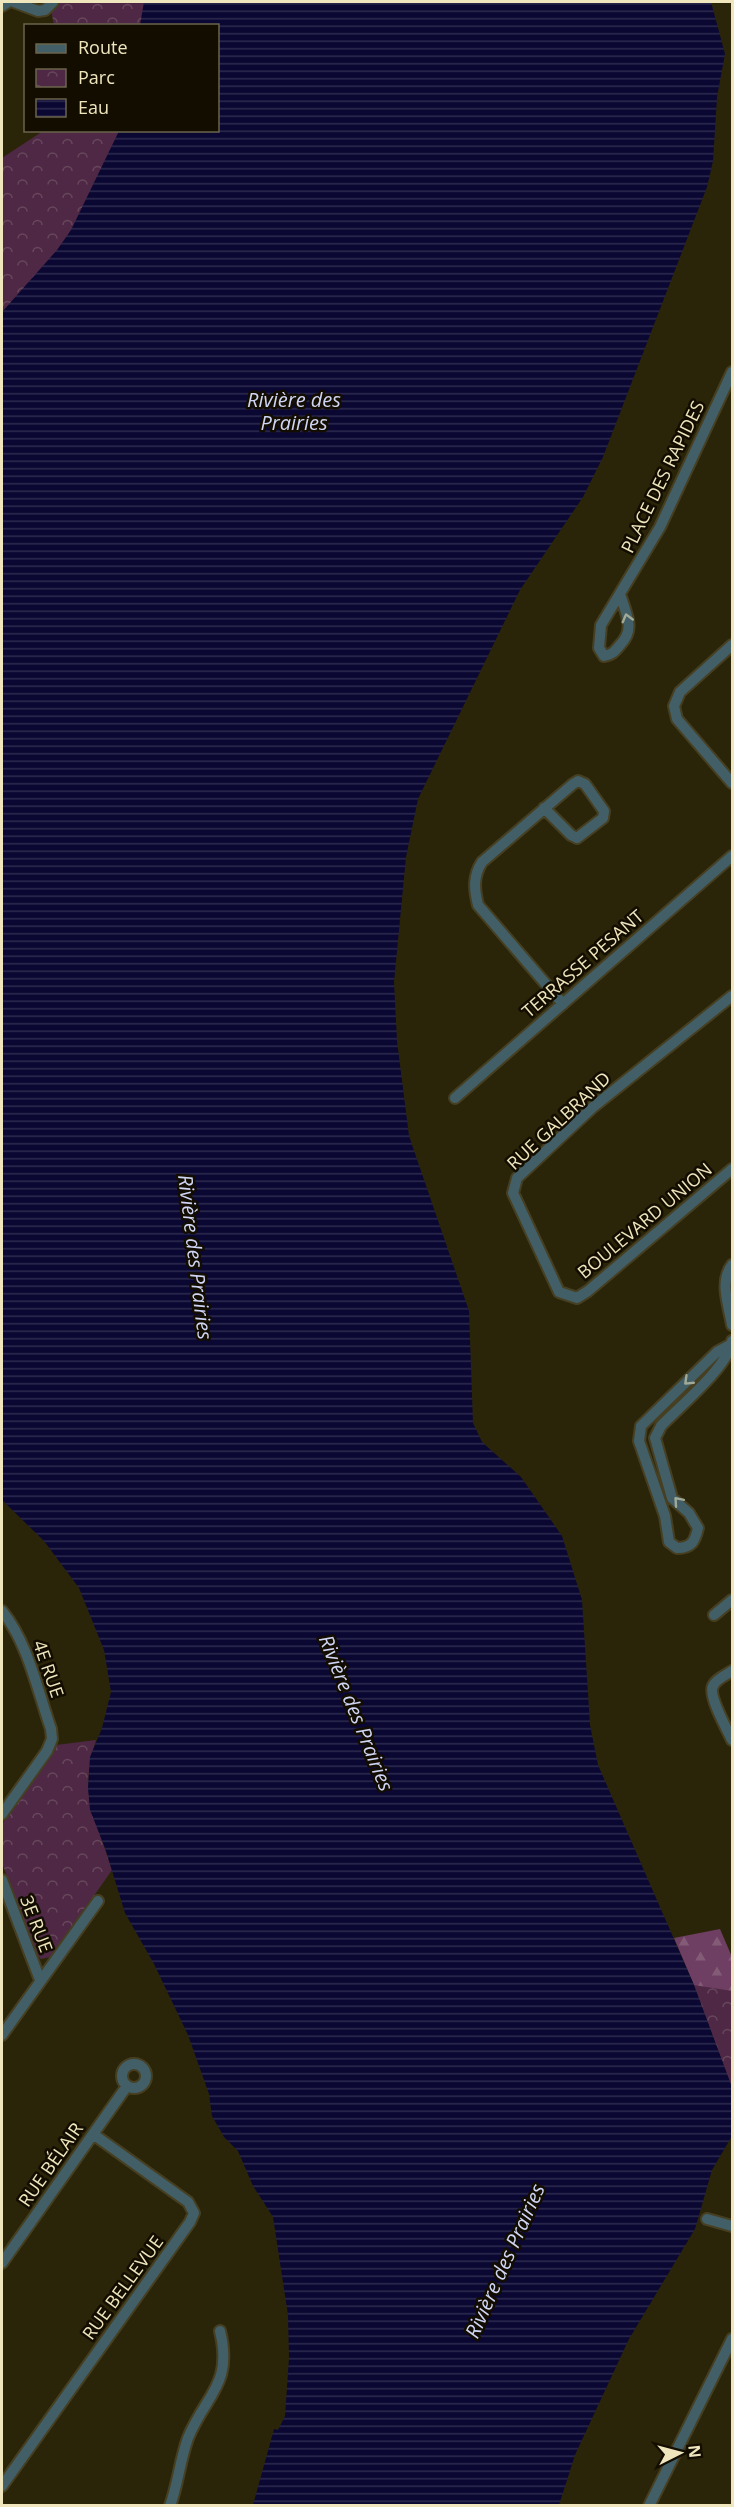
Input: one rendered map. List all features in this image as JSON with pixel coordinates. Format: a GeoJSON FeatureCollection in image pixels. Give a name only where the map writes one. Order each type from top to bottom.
{"type":"FeatureCollection","features":[{"type":"Feature","properties":{"kind":"street"},"geometry":{"type":"LineString","coordinates":[[2,6],[8,2]]}},
{"type":"Feature","properties":{"kind":"street"},"geometry":{"type":"LineString","coordinates":[[14,2],[38,11],[45,10],[53,2]]}},
{"type":"Feature","properties":{"kind":"street","name":"PLACE DES RAPIDES"},"geometry":{"type":"LineString","coordinates":[[621,594],[630,628],[629,636],[612,654],[604,656],[599,648],[601,625],[660,527],[732,372]]}},
{"type":"Feature","properties":{"kind":"street"},"geometry":{"type":"LineString","coordinates":[[732,645],[680,692],[674,706],[677,719],[732,783]]}},
{"type":"Feature","properties":{"kind":"street"},"geometry":{"type":"LineString","coordinates":[[544,808],[571,836],[577,838],[603,818],[604,811],[585,784],[578,782],[544,808],[482,862],[477,871],[474,890],[478,905],[563,1004]]}},
{"type":"Feature","properties":{"kind":"street","name":"TERRASSE PESANT"},"geometry":{"type":"LineString","coordinates":[[455,1098],[732,856]]}},
{"type":"Feature","properties":{"kind":"street","name":"RUE GALBRAND"},"geometry":{"type":"LineString","coordinates":[[577,1298],[559,1292],[513,1193],[517,1178],[593,1107],[732,996]]}},
{"type":"Feature","properties":{"kind":"street","name":"BOULEVARD UNION"},"geometry":{"type":"LineString","coordinates":[[577,1298],[732,1169]]}},
{"type":"Feature","properties":{"kind":"street"},"geometry":{"type":"LineString","coordinates":[[732,1265],[726,1276],[725,1286],[732,1325]]}},
{"type":"Feature","properties":{"kind":"street"},"geometry":{"type":"LineString","coordinates":[[732,1342],[725,1360],[661,1426],[655,1438],[672,1498],[689,1513],[698,1528],[694,1542],[686,1548],[677,1548],[669,1542],[665,1516],[639,1436],[641,1426],[717,1352],[732,1342]]}},
{"type":"Feature","properties":{"kind":"street"},"geometry":{"type":"LineString","coordinates":[[639,1436],[655,1438]]}},
{"type":"Feature","properties":{"kind":"street"},"geometry":{"type":"LineString","coordinates":[[714,1615],[732,1600]]}},
{"type":"Feature","properties":{"kind":"street","name":"4E RUE"},"geometry":{"type":"LineString","coordinates":[[2,1611],[13,1625],[22,1646],[51,1729],[51,1743],[2,1814]]}},
{"type":"Feature","properties":{"kind":"street"},"geometry":{"type":"LineString","coordinates":[[732,1671],[712,1686],[711,1695],[732,1740]]}},
{"type":"Feature","properties":{"kind":"street","name":"3E RUE"},"geometry":{"type":"LineString","coordinates":[[2,1880],[40,1980]]}},
{"type":"Feature","properties":{"kind":"street"},"geometry":{"type":"LineString","coordinates":[[2,2035],[98,1901]]}},
{"type":"Feature","properties":{"kind":"street","name":"RUE BÉLAIR"},"geometry":{"type":"LineString","coordinates":[[2,2263],[127,2086]]}},
{"type":"Feature","properties":{"kind":"street","name":"RUE BELLEVUE"},"geometry":{"type":"LineString","coordinates":[[2,2486],[193,2217],[193,2208],[188,2202],[93,2134]]}},
{"type":"Feature","properties":{"kind":"street"},"geometry":{"type":"LineString","coordinates":[[707,2219],[732,2226]]}},
{"type":"Feature","properties":{"kind":"street"},"geometry":{"type":"LineString","coordinates":[[170,2505],[188,2439],[220,2378],[224,2356],[220,2331]]}},
{"type":"Feature","properties":{"kind":"street"},"geometry":{"type":"LineString","coordinates":[[649,2505],[732,2339]]}},
{"type":"Feature","properties":{"kind":"green space"},"geometry":{"type":"Polygon","coordinates":[[[56,2],[212,2],[213,24],[54,24],[51,10],[56,2]]]}},
{"type":"Feature","properties":{"kind":"green space"},"geometry":{"type":"Polygon","coordinates":[[[41,132],[175,132],[2,581],[2,158],[41,132]]]}},
{"type":"Feature","properties":{"kind":"green space"},"geometry":{"type":"Polygon","coordinates":[[[96,1740],[91,1760],[89,1792],[95,1821],[112,1870],[51,1957],[41,1959],[36,1954],[2,1863],[2,1824],[56,1745],[96,1740]]]}},
{"type":"Feature","properties":{"kind":"green space"},"geometry":{"type":"Polygon","coordinates":[[[720,1929],[732,1957],[732,2087],[674,1938],[720,1929]]]}},
{"type":"Feature","properties":{"kind":"green space"},"geometry":{"type":"Polygon","coordinates":[[[694,1985],[732,1991],[732,2087],[694,1985]]]}},
{"type":"Feature","properties":{"kind":"water","name":"Rivière des Prairies"},"geometry":{"type":"Polygon","coordinates":[[[144,2],[711,2],[725,54],[717,97],[713,161],[707,187],[603,457],[583,497],[520,590],[418,799],[406,857],[394,982],[397,1041],[409,1136],[469,1311],[473,1423],[482,1442],[521,1477],[562,1536],[582,1600],[590,1725],[598,1765],[694,1985],[732,2087],[732,2136],[712,2170],[695,2229],[629,2339],[575,2455],[559,2505],[253,2505],[274,2429],[278,2430],[285,2416],[289,2358],[288,2315],[273,2217],[253,2186],[238,2151],[224,2137],[212,2116],[209,2094],[188,2035],[154,1964],[125,1913],[105,1848],[90,1810],[88,1788],[90,1757],[102,1728],[111,1692],[104,1650],[79,1588],[44,1541],[2,1500],[2,312],[57,250],[71,230],[119,132],[219,132],[219,24],[140,24],[144,2]]]}}]}
